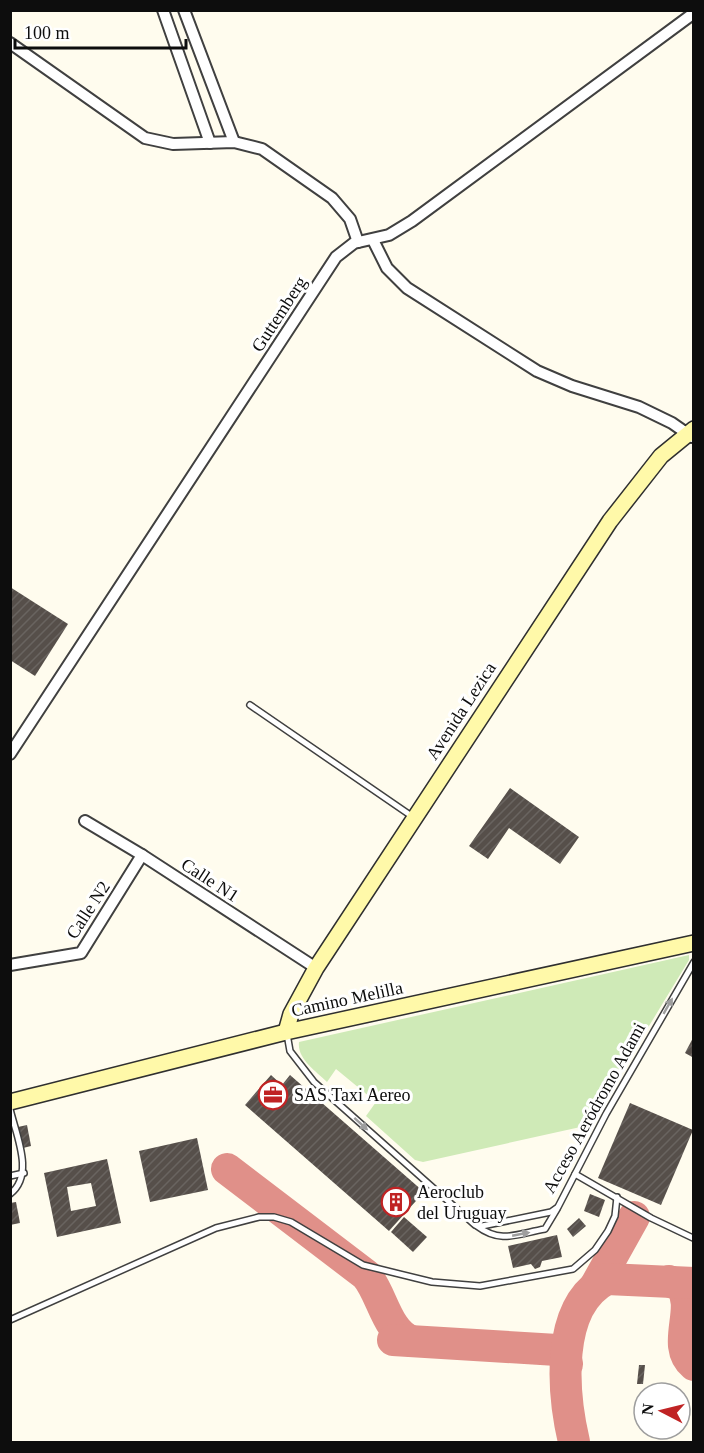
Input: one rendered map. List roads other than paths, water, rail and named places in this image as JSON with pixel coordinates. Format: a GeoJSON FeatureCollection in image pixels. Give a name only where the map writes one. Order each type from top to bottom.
{"type":"FeatureCollection","features":[{"type":"Feature","properties":{"kind":"street"},"geometry":{"type":"LineString","coordinates":[[163,10],[210,143]]}},
{"type":"Feature","properties":{"kind":"street"},"geometry":{"type":"LineString","coordinates":[[184,10],[234,142]]}},
{"type":"Feature","properties":{"kind":"street"},"geometry":{"type":"LineString","coordinates":[[10,44],[137,134],[163,143],[234,142],[262,149],[319,187],[350,219],[358,242],[390,235],[412,221],[693,13]]}},
{"type":"Feature","properties":{"kind":"street"},"geometry":{"type":"LineString","coordinates":[[373,240],[387,268],[406,288],[537,371],[572,387],[639,407],[691,434]]}},
{"type":"Feature","properties":{"kind":"street","name":"Guttemberg"},"geometry":{"type":"LineString","coordinates":[[10,754],[325,273],[344,249],[358,242]]}},
{"type":"Feature","properties":{"kind":"street","name":"Avenida Lezica"},"geometry":{"type":"LineString","coordinates":[[286,1032],[291,1014],[316,968],[629,493],[660,456],[691,434]]}},
{"type":"Feature","properties":{"kind":"street","name":"Calle N1"},"geometry":{"type":"LineString","coordinates":[[85,822],[142,855],[316,968]]}},
{"type":"Feature","properties":{"kind":"street","name":"Calle N2"},"geometry":{"type":"LineString","coordinates":[[10,965],[81,953],[142,855]]}},
{"type":"Feature","properties":{"kind":"street","name":"Camino Melilla"},"geometry":{"type":"LineString","coordinates":[[10,1102],[286,1032],[693,943]]}},
{"type":"Feature","properties":{"kind":"lane"},"geometry":{"type":"LineString","coordinates":[[250,705],[414,818]]}},
{"type":"Feature","properties":{"kind":"lane","name":"Acceso Aeródromo Adami"},"geometry":{"type":"LineString","coordinates":[[475,1225],[551,1212],[558,1207],[606,1114],[693,962]]}},
{"type":"Feature","properties":{"kind":"lane"},"geometry":{"type":"LineString","coordinates":[[286,1032],[290,1051],[314,1082],[488,1234],[500,1238],[545,1229],[558,1207]]}},
{"type":"Feature","properties":{"kind":"lane"},"geometry":{"type":"LineString","coordinates":[[10,1109],[14,1138],[24,1173],[19,1185],[10,1194]]}},
{"type":"Feature","properties":{"kind":"lane"},"geometry":{"type":"LineString","coordinates":[[10,1176],[24,1173]]}},
{"type":"Feature","properties":{"kind":"lane"},"geometry":{"type":"LineString","coordinates":[[575,1173],[651,1218],[693,1238]]}},
{"type":"Feature","properties":{"kind":"lane"},"geometry":{"type":"LineString","coordinates":[[10,1320],[216,1228],[259,1217],[274,1217],[291,1222],[363,1265],[432,1282],[480,1286],[573,1269],[596,1250],[608,1231],[615,1216],[616,1197]]}},
{"type":"Feature","properties":{"kind":"place","name":"SAS Taxi Aereo"},"geometry":{"type":"Point","coordinates":[273,1095]}},
{"type":"Feature","properties":{"kind":"place","name":"Aeroclub del Uruguay"},"geometry":{"type":"Point","coordinates":[396,1202]}}]}
